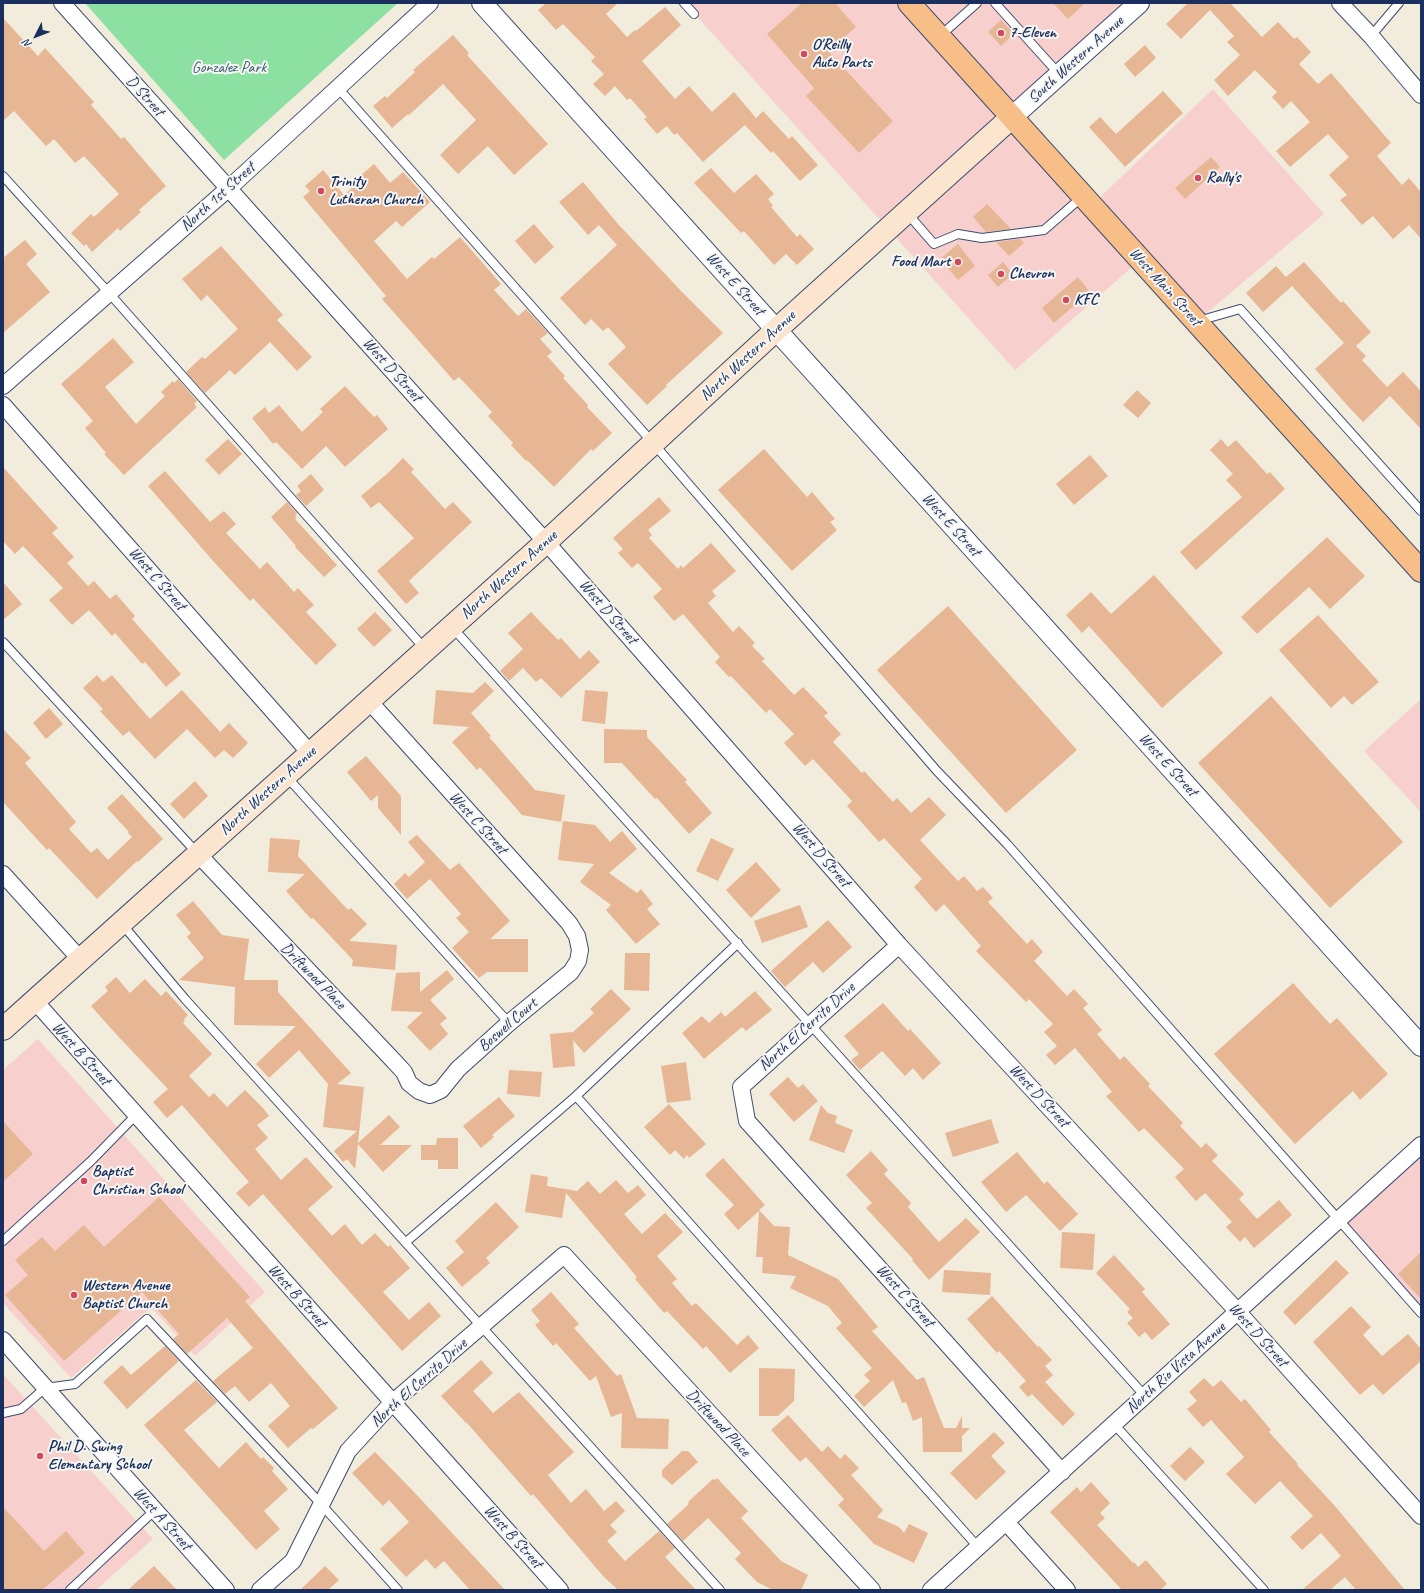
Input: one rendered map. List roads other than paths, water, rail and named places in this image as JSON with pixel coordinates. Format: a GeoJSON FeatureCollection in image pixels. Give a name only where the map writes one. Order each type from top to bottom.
{"type":"FeatureCollection","features":[{"type":"Feature","properties":{"kind":"highway","name":"West Main Street"},"geometry":{"type":"LineString","coordinates":[[909,3],[1421,572]]}},
{"type":"Feature","properties":{"kind":"main road","name":"North Western Avenue"},"geometry":{"type":"LineString","coordinates":[[3,1029],[197,853],[546,542],[776,330],[1012,117]]}},
{"type":"Feature","properties":{"kind":"street","name":"D Street"},"geometry":{"type":"LineString","coordinates":[[62,3],[229,188]]}},
{"type":"Feature","properties":{"kind":"street","name":"North 1st Street"},"geometry":{"type":"LineString","coordinates":[[3,386],[229,188],[430,3]]}},
{"type":"Feature","properties":{"kind":"street","name":"West E Street"},"geometry":{"type":"LineString","coordinates":[[482,3],[1421,1046]]}},
{"type":"Feature","properties":{"kind":"street"},"geometry":{"type":"LineString","coordinates":[[1340,3],[1371,36],[1421,95]]}},
{"type":"Feature","properties":{"kind":"street","name":"South Western Avenue"},"geometry":{"type":"LineString","coordinates":[[1012,117],[1131,8]]}},
{"type":"Feature","properties":{"kind":"street","name":"West D Street"},"geometry":{"type":"LineString","coordinates":[[229,188],[546,542],[899,944],[1238,1312],[1421,1516]]}},
{"type":"Feature","properties":{"kind":"street","name":"West C Street"},"geometry":{"type":"LineString","coordinates":[[3,405],[310,753]]}},
{"type":"Feature","properties":{"kind":"street","name":"West C Street"},"geometry":{"type":"LineString","coordinates":[[369,701],[569,923],[577,936],[580,950]]}},
{"type":"Feature","properties":{"kind":"street","name":"Driftwood Place"},"geometry":{"type":"LineString","coordinates":[[197,853],[404,1072],[409,1083],[419,1091],[430,1095]]}},
{"type":"Feature","properties":{"kind":"street"},"geometry":{"type":"LineString","coordinates":[[3,874],[80,959]]}},
{"type":"Feature","properties":{"kind":"street","name":"North El Cerrito Drive"},"geometry":{"type":"LineString","coordinates":[[747,1121],[741,1087],[899,944]]}},
{"type":"Feature","properties":{"kind":"street","name":"Boswell Court"},"geometry":{"type":"LineString","coordinates":[[430,1095],[441,1090],[458,1069],[509,1023],[571,972],[578,961],[580,950]]}},
{"type":"Feature","properties":{"kind":"street","name":"West B Street"},"geometry":{"type":"LineString","coordinates":[[34,1000],[560,1590]]}},
{"type":"Feature","properties":{"kind":"street","name":"West C Street"},"geometry":{"type":"LineString","coordinates":[[747,1121],[1062,1472]]}},
{"type":"Feature","properties":{"kind":"street","name":"North Rio Vista Avenue"},"geometry":{"type":"LineString","coordinates":[[931,1590],[1421,1145]]}},
{"type":"Feature","properties":{"kind":"street","name":"North El Cerrito Drive"},"geometry":{"type":"LineString","coordinates":[[260,1590],[292,1561],[348,1451],[392,1403],[564,1255]]}},
{"type":"Feature","properties":{"kind":"street","name":"Driftwood Place"},"geometry":{"type":"LineString","coordinates":[[564,1255],[872,1590]]}},
{"type":"Feature","properties":{"kind":"street","name":"West A Street"},"geometry":{"type":"LineString","coordinates":[[3,1340],[226,1590]]}},
{"type":"Feature","properties":{"kind":"street"},"geometry":{"type":"LineString","coordinates":[[1006,1522],[1067,1590]]}},
{"type":"Feature","properties":{"kind":"lane"},"geometry":{"type":"LineString","coordinates":[[684,3],[694,14]]}},
{"type":"Feature","properties":{"kind":"lane"},"geometry":{"type":"LineString","coordinates":[[939,37],[977,3]]}},
{"type":"Feature","properties":{"kind":"lane"},"geometry":{"type":"LineString","coordinates":[[995,3],[1060,74]]}},
{"type":"Feature","properties":{"kind":"lane"},"geometry":{"type":"LineString","coordinates":[[1371,36],[1399,3]]}},
{"type":"Feature","properties":{"kind":"lane"},"geometry":{"type":"LineString","coordinates":[[338,88],[653,443],[937,771],[1007,844],[1338,1221],[1421,1313]]}},
{"type":"Feature","properties":{"kind":"lane"},"geometry":{"type":"LineString","coordinates":[[3,176],[109,293],[425,650]]}},
{"type":"Feature","properties":{"kind":"lane"},"geometry":{"type":"LineString","coordinates":[[906,213],[934,244],[958,234],[982,238],[1044,230],[1083,196]]}},
{"type":"Feature","properties":{"kind":"lane"},"geometry":{"type":"LineString","coordinates":[[1196,322],[1240,309],[1421,511]]}},
{"type":"Feature","properties":{"kind":"lane"},"geometry":{"type":"LineString","coordinates":[[452,626],[1145,1396]]}},
{"type":"Feature","properties":{"kind":"lane"},"geometry":{"type":"LineString","coordinates":[[3,642],[197,853]]}},
{"type":"Feature","properties":{"kind":"lane"},"geometry":{"type":"LineString","coordinates":[[286,775],[509,1023]]}},
{"type":"Feature","properties":{"kind":"lane"},"geometry":{"type":"LineString","coordinates":[[121,922],[185,999],[406,1242],[480,1327],[720,1590]]}},
{"type":"Feature","properties":{"kind":"lane"},"geometry":{"type":"LineString","coordinates":[[406,1242],[576,1096],[738,943]]}},
{"type":"Feature","properties":{"kind":"lane"},"geometry":{"type":"LineString","coordinates":[[576,1096],[978,1547]]}},
{"type":"Feature","properties":{"kind":"lane"},"geometry":{"type":"LineString","coordinates":[[3,1241],[91,1161],[136,1116]]}},
{"type":"Feature","properties":{"kind":"lane"},"geometry":{"type":"LineString","coordinates":[[3,1414],[21,1409],[45,1388],[75,1384],[147,1319],[321,1504],[398,1590]]}},
{"type":"Feature","properties":{"kind":"lane"},"geometry":{"type":"LineString","coordinates":[[1114,1424],[1264,1590]]}},
{"type":"Feature","properties":{"kind":"lane"},"geometry":{"type":"LineString","coordinates":[[70,1590],[155,1510]]}},
{"type":"Feature","properties":{"kind":"place","name":"7-Eleven"},"geometry":{"type":"Point","coordinates":[1001,33]}},
{"type":"Feature","properties":{"kind":"place","name":"O'Reilly Auto Parts"},"geometry":{"type":"Point","coordinates":[804,54]}},
{"type":"Feature","properties":{"kind":"place","name":"Rally's"},"geometry":{"type":"Point","coordinates":[1198,178]}},
{"type":"Feature","properties":{"kind":"place","name":"Trinity Lutheran Church"},"geometry":{"type":"Point","coordinates":[321,191]}},
{"type":"Feature","properties":{"kind":"place","name":"Food Mart"},"geometry":{"type":"Point","coordinates":[958,262]}},
{"type":"Feature","properties":{"kind":"place","name":"Chevron"},"geometry":{"type":"Point","coordinates":[1001,274]}},
{"type":"Feature","properties":{"kind":"place","name":"KFC"},"geometry":{"type":"Point","coordinates":[1066,300]}},
{"type":"Feature","properties":{"kind":"place","name":"Baptist Christian School"},"geometry":{"type":"Point","coordinates":[84,1181]}},
{"type":"Feature","properties":{"kind":"place","name":"Western Avenue Baptist Church"},"geometry":{"type":"Point","coordinates":[74,1295]}},
{"type":"Feature","properties":{"kind":"place","name":"Phil D. Swing Elementary School"},"geometry":{"type":"Point","coordinates":[40,1456]}},
{"type":"Feature","properties":{"kind":"park label","name":"Gonzalez Park"},"geometry":{"type":"Point","coordinates":[229,68]}}]}
